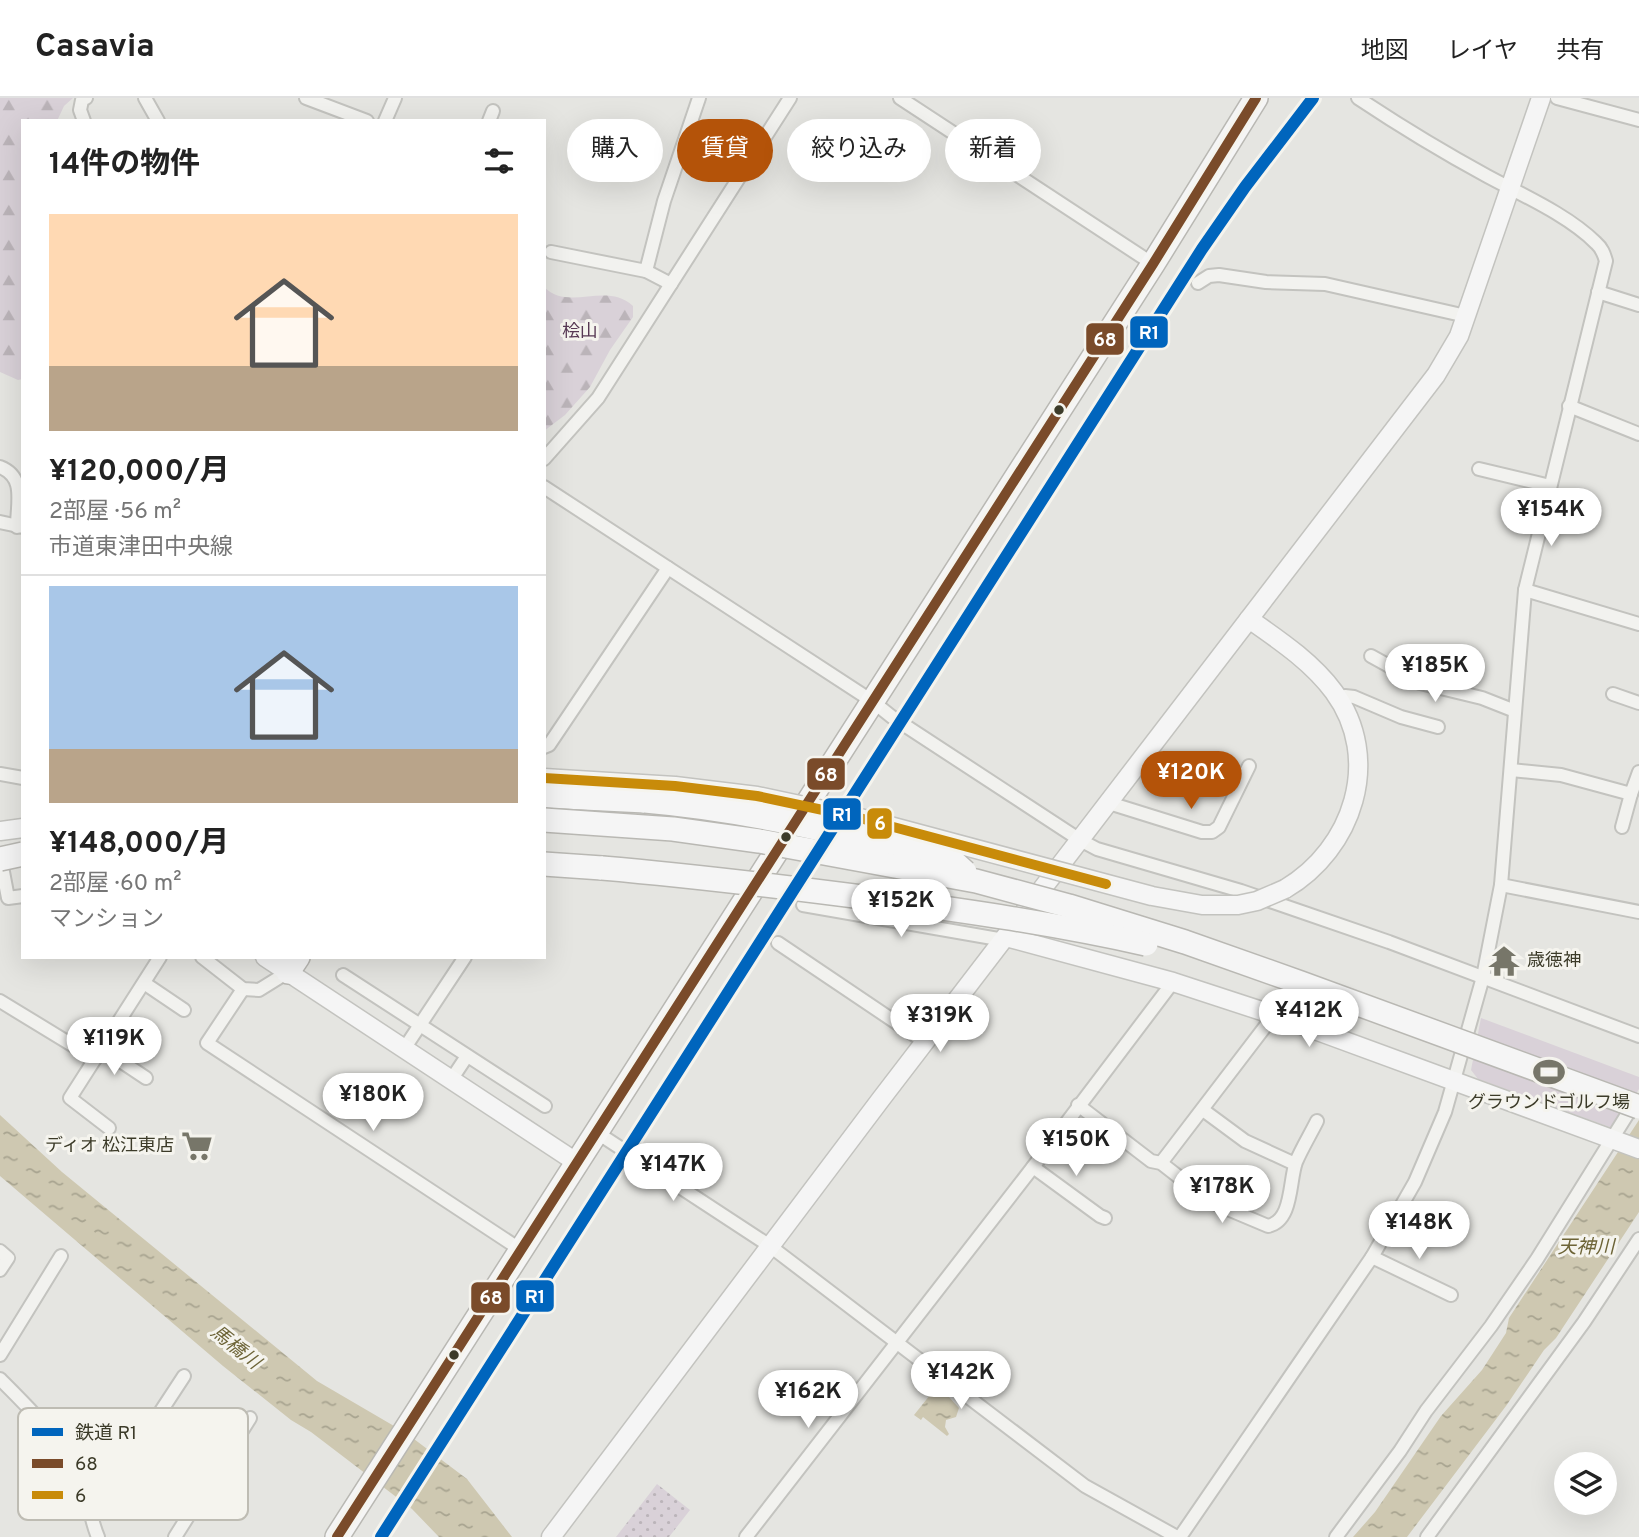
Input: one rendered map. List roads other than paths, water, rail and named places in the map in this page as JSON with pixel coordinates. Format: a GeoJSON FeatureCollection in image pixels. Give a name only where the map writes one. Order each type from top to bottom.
{"type":"FeatureCollection","features":[{"type":"Feature","properties":{"kind":"highway"},"geometry":{"type":"LineString","coordinates":[[337,1537],[1153,264],[1256,98]]}},
{"type":"Feature","properties":{"kind":"highway"},"geometry":{"type":"LineString","coordinates":[[546,796],[645,801],[731,812],[842,833],[954,862],[976,881]]}},
{"type":"Feature","properties":{"kind":"highway"},"geometry":{"type":"LineString","coordinates":[[546,820],[673,829],[746,839],[976,881],[1185,942],[1639,1107]]}},
{"type":"Feature","properties":{"kind":"highway"},"geometry":{"type":"LineString","coordinates":[[0,858],[21,854]]}},
{"type":"Feature","properties":{"kind":"highway"},"geometry":{"type":"LineString","coordinates":[[546,864],[797,889],[1037,923],[1117,937],[1301,983]]}},
{"type":"Feature","properties":{"kind":"street"},"geometry":{"type":"LineString","coordinates":[[83,119],[80,110],[82,100],[86,98]]}},
{"type":"Feature","properties":{"kind":"street"},"geometry":{"type":"LineString","coordinates":[[145,98],[157,119]]}},
{"type":"Feature","properties":{"kind":"street"},"geometry":{"type":"LineString","coordinates":[[306,98],[362,119]]}},
{"type":"Feature","properties":{"kind":"street"},"geometry":{"type":"LineString","coordinates":[[386,119],[395,98]]}},
{"type":"Feature","properties":{"kind":"street"},"geometry":{"type":"LineString","coordinates":[[646,271],[664,201],[699,98]]}},
{"type":"Feature","properties":{"kind":"street"},"geometry":{"type":"LineString","coordinates":[[546,457],[598,398],[790,98]]}},
{"type":"Feature","properties":{"kind":"street"},"geometry":{"type":"LineString","coordinates":[[900,98],[1153,264]]}},
{"type":"Feature","properties":{"kind":"street"},"geometry":{"type":"LineString","coordinates":[[596,1132],[770,1246],[1085,1486],[1178,1537],[1372,1257],[1415,1182],[1433,1144],[1455,1081],[1483,978],[1501,886],[1525,590],[1606,261],[1601,248],[1572,225],[1409,132],[1358,98]]}},
{"type":"Feature","properties":{"kind":"street"},"geometry":{"type":"LineString","coordinates":[[551,1537],[925,1042],[1436,375],[1452,349],[1466,316],[1541,98]]}},
{"type":"Feature","properties":{"kind":"street"},"geometry":{"type":"LineString","coordinates":[[1557,98],[1639,121]]}},
{"type":"Feature","properties":{"kind":"street"},"geometry":{"type":"LineString","coordinates":[[551,252],[646,271],[671,284]]}},
{"type":"Feature","properties":{"kind":"street"},"geometry":{"type":"LineString","coordinates":[[1198,283],[1209,276],[1219,275],[1266,282],[1325,285],[1466,316]]}},
{"type":"Feature","properties":{"kind":"street"},"geometry":{"type":"LineString","coordinates":[[1598,292],[1639,305]]}},
{"type":"Feature","properties":{"kind":"street"},"geometry":{"type":"LineString","coordinates":[[1569,406],[1639,434]]}},
{"type":"Feature","properties":{"kind":"street"},"geometry":{"type":"LineString","coordinates":[[0,467],[9,470],[17,480],[20,527],[0,522]]}},
{"type":"Feature","properties":{"kind":"street"},"geometry":{"type":"LineString","coordinates":[[1479,469],[1550,486]]}},
{"type":"Feature","properties":{"kind":"street"},"geometry":{"type":"LineString","coordinates":[[546,488],[872,701],[1080,841],[1097,849],[1241,891],[1389,942],[1639,1035]]}},
{"type":"Feature","properties":{"kind":"street"},"geometry":{"type":"LineString","coordinates":[[546,746],[668,568]]}},
{"type":"Feature","properties":{"kind":"street"},"geometry":{"type":"LineString","coordinates":[[1525,590],[1639,624]]}},
{"type":"Feature","properties":{"kind":"street"},"geometry":{"type":"LineString","coordinates":[[546,778],[675,786],[757,796],[856,817],[1152,896],[1202,905],[1238,905],[1285,889],[1300,881],[1321,862],[1335,844],[1352,809],[1357,783],[1353,731],[1339,699],[1314,670],[1250,619]]}},
{"type":"Feature","properties":{"kind":"street"},"geometry":{"type":"LineString","coordinates":[[1371,656],[1420,683],[1482,698],[1515,711]]}},
{"type":"Feature","properties":{"kind":"street"},"geometry":{"type":"LineString","coordinates":[[1613,694],[1639,703]]}},
{"type":"Feature","properties":{"kind":"street"},"geometry":{"type":"LineString","coordinates":[[1339,699],[1345,696],[1354,697],[1401,717],[1438,727]]}},
{"type":"Feature","properties":{"kind":"street"},"geometry":{"type":"LineString","coordinates":[[1110,803],[1202,832],[1212,832],[1219,827],[1249,766]]}},
{"type":"Feature","properties":{"kind":"street"},"geometry":{"type":"LineString","coordinates":[[1511,770],[1561,775],[1631,794]]}},
{"type":"Feature","properties":{"kind":"street"},"geometry":{"type":"LineString","coordinates":[[1622,827],[1639,772]]}},
{"type":"Feature","properties":{"kind":"street"},"geometry":{"type":"LineString","coordinates":[[0,774],[21,778]]}},
{"type":"Feature","properties":{"kind":"street"},"geometry":{"type":"LineString","coordinates":[[0,831],[21,828]]}},
{"type":"Feature","properties":{"kind":"street"},"geometry":{"type":"LineString","coordinates":[[0,858],[4,899]]}},
{"type":"Feature","properties":{"kind":"street"},"geometry":{"type":"LineString","coordinates":[[1501,886],[1639,912]]}},
{"type":"Feature","properties":{"kind":"street"},"geometry":{"type":"LineString","coordinates":[[803,905],[1005,938],[1172,982],[1274,1015],[1639,1149]]}},
{"type":"Feature","properties":{"kind":"street"},"geometry":{"type":"LineString","coordinates":[[778,943],[925,1042]]}},
{"type":"Feature","properties":{"kind":"street"},"geometry":{"type":"LineString","coordinates":[[108,1128],[70,1098],[159,959]]}},
{"type":"Feature","properties":{"kind":"street"},"geometry":{"type":"LineString","coordinates":[[205,959],[243,989],[259,990],[293,962],[404,1049],[576,1162]]}},
{"type":"Feature","properties":{"kind":"street"},"geometry":{"type":"LineString","coordinates":[[404,1049],[464,959]]}},
{"type":"Feature","properties":{"kind":"street"},"geometry":{"type":"LineString","coordinates":[[343,975],[545,1106]]}},
{"type":"Feature","properties":{"kind":"street"},"geometry":{"type":"LineString","coordinates":[[746,1537],[1033,1167],[1172,982]]}},
{"type":"Feature","properties":{"kind":"street"},"geometry":{"type":"LineString","coordinates":[[144,983],[184,1010]]}},
{"type":"Feature","properties":{"kind":"street"},"geometry":{"type":"LineString","coordinates":[[243,989],[207,1042],[521,1250]]}},
{"type":"Feature","properties":{"kind":"street"},"geometry":{"type":"LineString","coordinates":[[0,1001],[146,1078]]}},
{"type":"Feature","properties":{"kind":"street"},"geometry":{"type":"LineString","coordinates":[[1161,1163],[1274,1015]]}},
{"type":"Feature","properties":{"kind":"street"},"geometry":{"type":"LineString","coordinates":[[451,1080],[467,1056]]}},
{"type":"Feature","properties":{"kind":"street"},"geometry":{"type":"LineString","coordinates":[[1336,1537],[1426,1411],[1492,1326],[1615,1141],[1639,1096]]}},
{"type":"Feature","properties":{"kind":"street"},"geometry":{"type":"LineString","coordinates":[[1079,1105],[1151,1161],[1161,1163],[1211,1202],[1268,1226],[1280,1219],[1285,1209],[1295,1164],[1317,1122]]}},
{"type":"Feature","properties":{"kind":"street"},"geometry":{"type":"LineString","coordinates":[[1203,1110],[1244,1141],[1295,1164]]}},
{"type":"Feature","properties":{"kind":"street"},"geometry":{"type":"LineString","coordinates":[[1033,1167],[1105,1218]]}},
{"type":"Feature","properties":{"kind":"street"},"geometry":{"type":"LineString","coordinates":[[1426,1537],[1634,1258],[1639,1239]]}},
{"type":"Feature","properties":{"kind":"street"},"geometry":{"type":"LineString","coordinates":[[0,1251],[8,1258],[0,1270]]}},
{"type":"Feature","properties":{"kind":"street"},"geometry":{"type":"LineString","coordinates":[[0,1355],[61,1256]]}},
{"type":"Feature","properties":{"kind":"street"},"geometry":{"type":"LineString","coordinates":[[1372,1257],[1451,1295]]}},
{"type":"Feature","properties":{"kind":"street"},"geometry":{"type":"LineString","coordinates":[[163,1408],[184,1376]]}},
{"type":"Feature","properties":{"kind":"street"},"geometry":{"type":"LineString","coordinates":[[0,1379],[28,1408]]}},
{"type":"Feature","properties":{"kind":"street"},"geometry":{"type":"LineString","coordinates":[[175,1537],[186,1520]]}},
{"type":"Feature","properties":{"kind":"water","name":"馬橋川"},"geometry":{"type":"Polygon","coordinates":[[[0,1115],[62,1172],[317,1381],[406,1433],[467,1479],[512,1537],[439,1537],[412,1509],[223,1366],[0,1176],[0,1115]]]}},
{"type":"Feature","properties":{"kind":"water","name":"天神川"},"geometry":{"type":"Polygon","coordinates":[[[1639,1120],[1639,1212],[1556,1338],[1544,1350],[1506,1406],[1407,1537],[1353,1537],[1375,1512],[1441,1416],[1482,1370],[1506,1333],[1509,1318],[1639,1120]]]}},
{"type":"Feature","properties":{"kind":"water"},"geometry":{"type":"Polygon","coordinates":[[[938,1385],[959,1408],[956,1417],[946,1420],[945,1427],[949,1434],[947,1436],[923,1417],[921,1420],[914,1415],[938,1385]]]}},
{"type":"Feature","properties":{"kind":"rail line","name":"R1"},"geometry":{"type":"LineString","coordinates":[[381,1537],[1202,249],[1313,98]]}},
{"type":"Feature","properties":{"kind":"place","name":"歳徳神"},"geometry":{"type":"Point","coordinates":[1504,961]}},
{"type":"Feature","properties":{"kind":"place","name":"グラウンドゴルフ場"},"geometry":{"type":"Point","coordinates":[1549,1072]}},
{"type":"Feature","properties":{"kind":"place","name":"ディオ 松江東店"},"geometry":{"type":"Point","coordinates":[197,1146]}},
{"type":"Feature","properties":{"kind":"park label","name":"桧山"},"geometry":{"type":"Point","coordinates":[580,332]}}]}
